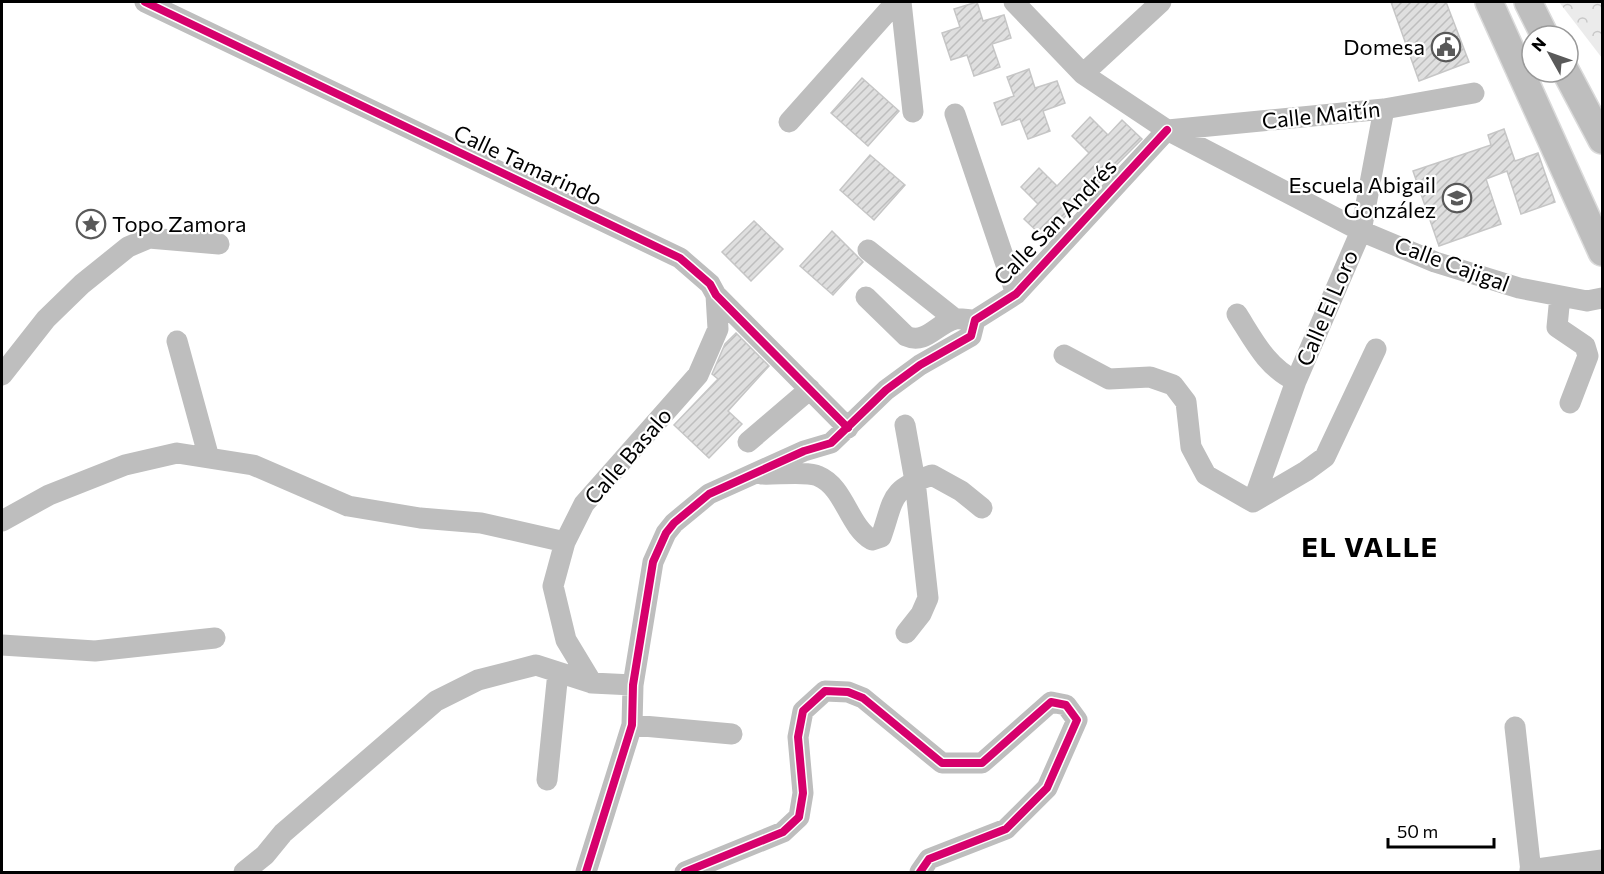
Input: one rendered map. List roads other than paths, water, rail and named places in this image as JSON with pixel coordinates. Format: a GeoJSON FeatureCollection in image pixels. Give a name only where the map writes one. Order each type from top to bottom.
{"type":"FeatureCollection","features":[{"type":"Feature","properties":{"kind":"main road"},"geometry":{"type":"LineString","coordinates":[[1489,2],[1602,252]]}},
{"type":"Feature","properties":{"kind":"main road"},"geometry":{"type":"LineString","coordinates":[[1528,2],[1539,24]]}},
{"type":"Feature","properties":{"kind":"main road"},"geometry":{"type":"LineString","coordinates":[[1572,84],[1602,140]]}},
{"type":"Feature","properties":{"kind":"street","name":"Calle Tamarindo"},"geometry":{"type":"LineString","coordinates":[[145,2],[680,258],[710,284],[716,295],[848,428]]}},
{"type":"Feature","properties":{"kind":"street"},"geometry":{"type":"LineString","coordinates":[[789,122],[896,2]]}},
{"type":"Feature","properties":{"kind":"street"},"geometry":{"type":"LineString","coordinates":[[901,2],[913,112]]}},
{"type":"Feature","properties":{"kind":"street","name":"Calle Cajigal"},"geometry":{"type":"LineString","coordinates":[[1014,2],[1083,74],[1167,130],[1361,231],[1446,265],[1519,288],[1587,301],[1602,298]]}},
{"type":"Feature","properties":{"kind":"street"},"geometry":{"type":"LineString","coordinates":[[1083,74],[1161,2]]}},
{"type":"Feature","properties":{"kind":"street","name":"Calle Maitín"},"geometry":{"type":"LineString","coordinates":[[1167,130],[1384,109],[1474,93]]}},
{"type":"Feature","properties":{"kind":"street","name":"Calle El Loro"},"geometry":{"type":"LineString","coordinates":[[1253,502],[1296,381],[1361,231],[1384,109]]}},
{"type":"Feature","properties":{"kind":"street"},"geometry":{"type":"LineString","coordinates":[[955,114],[1016,294]]}},
{"type":"Feature","properties":{"kind":"street","name":"Calle San Andrés"},"geometry":{"type":"LineString","coordinates":[[586,873],[632,725],[633,685],[653,562],[666,533],[674,523],[709,494],[804,451],[831,443],[886,390],[920,365],[970,336],[965,320],[1016,294],[1167,130]]}},
{"type":"Feature","properties":{"kind":"street"},"geometry":{"type":"LineString","coordinates":[[2,375],[46,319],[82,284],[128,247],[149,238],[219,244]]}},
{"type":"Feature","properties":{"kind":"street"},"geometry":{"type":"LineString","coordinates":[[868,250],[965,320]]}},
{"type":"Feature","properties":{"kind":"street","name":"Calle Basalo"},"geometry":{"type":"LineString","coordinates":[[592,682],[566,640],[553,586],[565,542],[584,504],[698,375],[718,329],[716,295]]}},
{"type":"Feature","properties":{"kind":"street"},"geometry":{"type":"LineString","coordinates":[[1560,296],[1557,327],[1585,346],[1588,356],[1570,403]]}},
{"type":"Feature","properties":{"kind":"street"},"geometry":{"type":"LineString","coordinates":[[866,297],[906,336],[913,339],[921,339],[965,320]]}},
{"type":"Feature","properties":{"kind":"street"},"geometry":{"type":"LineString","coordinates":[[1237,314],[1272,365],[1282,375],[1296,381]]}},
{"type":"Feature","properties":{"kind":"street"},"geometry":{"type":"LineString","coordinates":[[177,340],[209,458]]}},
{"type":"Feature","properties":{"kind":"street"},"geometry":{"type":"LineString","coordinates":[[1064,355],[1109,379],[1150,378],[1173,385],[1186,402],[1191,447],[1206,475],[1253,502],[1306,471],[1325,457],[1376,350]]}},
{"type":"Feature","properties":{"kind":"street"},"geometry":{"type":"LineString","coordinates":[[748,442],[810,390]]}},
{"type":"Feature","properties":{"kind":"street"},"geometry":{"type":"LineString","coordinates":[[905,425],[915,481],[928,598],[921,614],[906,633]]}},
{"type":"Feature","properties":{"kind":"street"},"geometry":{"type":"LineString","coordinates":[[2,521],[49,495],[125,465],[177,453],[253,465],[348,506],[420,518],[481,523],[565,542]]}},
{"type":"Feature","properties":{"kind":"street"},"geometry":{"type":"LineString","coordinates":[[754,474],[818,475],[836,490],[864,535],[872,540],[881,537],[897,491],[932,475],[961,491],[982,508]]}},
{"type":"Feature","properties":{"kind":"street"},"geometry":{"type":"LineString","coordinates":[[2,645],[95,651],[215,638]]}},
{"type":"Feature","properties":{"kind":"street"},"geometry":{"type":"LineString","coordinates":[[244,873],[265,855],[284,833],[436,701],[478,680],[536,665],[592,682],[633,685]]}},
{"type":"Feature","properties":{"kind":"street"},"geometry":{"type":"LineString","coordinates":[[547,780],[558,672]]}},
{"type":"Feature","properties":{"kind":"street"},"geometry":{"type":"LineString","coordinates":[[685,873],[783,832],[798,818],[803,794],[798,737],[803,711],[825,692],[848,692],[863,698],[942,763],[982,763],[1051,702],[1066,705],[1077,720],[1047,788],[1006,830],[929,859],[920,873]]}},
{"type":"Feature","properties":{"kind":"street"},"geometry":{"type":"LineString","coordinates":[[632,725],[732,734]]}},
{"type":"Feature","properties":{"kind":"street"},"geometry":{"type":"LineString","coordinates":[[1515,727],[1531,871],[1598,865]]}},
{"type":"Feature","properties":{"kind":"place","name":"Domesa"},"geometry":{"type":"Point","coordinates":[1446,47]}},
{"type":"Feature","properties":{"kind":"place","name":"Escuela Abigail González"},"geometry":{"type":"Point","coordinates":[1457,198]}},
{"type":"Feature","properties":{"kind":"place","name":"Topo Zamora"},"geometry":{"type":"Point","coordinates":[91,224]}},
{"type":"Feature","properties":{"kind":"district","name":"EL VALLE"},"geometry":{"type":"Point","coordinates":[1370,547]}}]}
